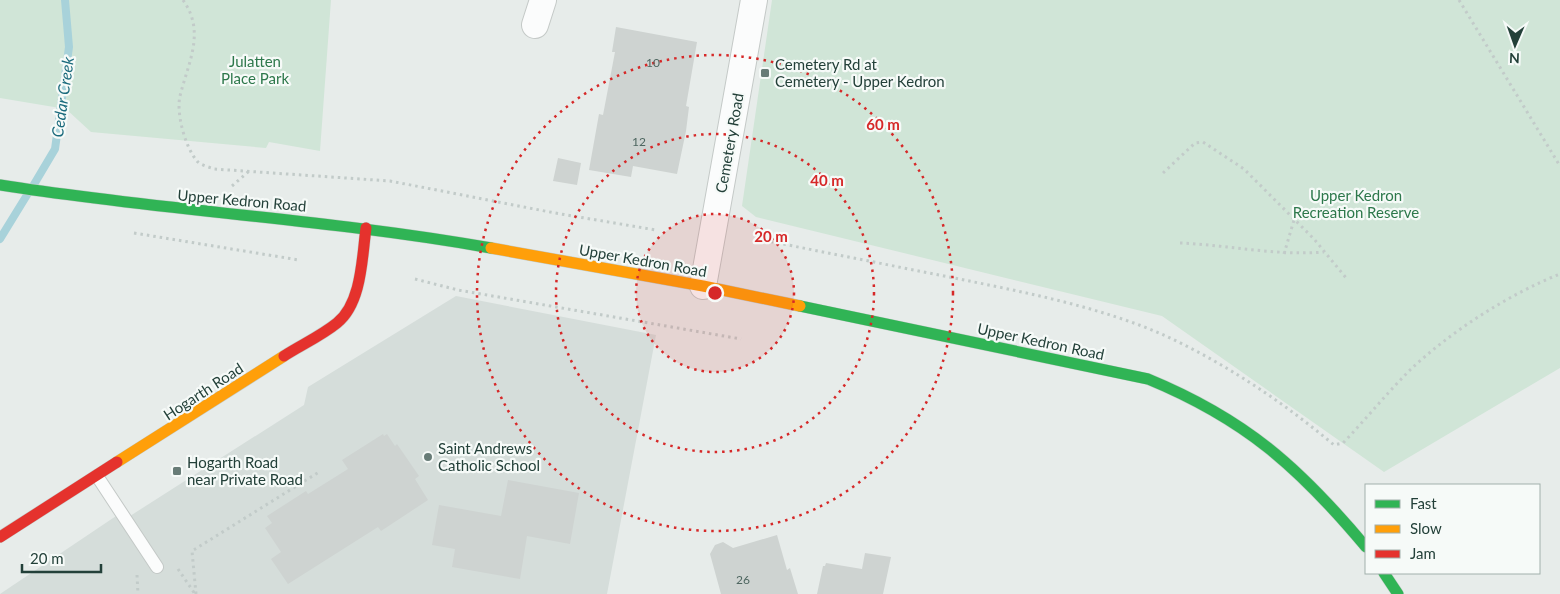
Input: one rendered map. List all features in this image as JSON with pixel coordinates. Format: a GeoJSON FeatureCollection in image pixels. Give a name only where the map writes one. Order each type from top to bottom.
{"type":"FeatureCollection","features":[{"type":"Feature","properties":{"kind":"main road","name":"Upper Kedron Road"},"geometry":{"type":"LineString","coordinates":[[0,185],[93,200],[366,228],[703,286],[1148,379],[1183,392],[1276,450],[1336,510],[1365,546]]}},
{"type":"Feature","properties":{"kind":"main road","name":"Hogarth Road"},"geometry":{"type":"LineString","coordinates":[[0,538],[338,322],[348,311],[353,298],[366,228]]}},
{"type":"Feature","properties":{"kind":"main road"},"geometry":{"type":"LineString","coordinates":[[1385,574],[1398,594]]}},
{"type":"Feature","properties":{"kind":"street"},"geometry":{"type":"LineString","coordinates":[[535,25],[543,0]]}},
{"type":"Feature","properties":{"kind":"street","name":"Cemetery Road"},"geometry":{"type":"LineString","coordinates":[[703,286],[754,0]]}},
{"type":"Feature","properties":{"kind":"lane"},"geometry":{"type":"LineString","coordinates":[[98,476],[157,567]]}},
{"type":"Feature","properties":{"kind":"path"},"geometry":{"type":"LineString","coordinates":[[183,0],[195,28],[194,51],[179,98],[182,131],[198,162],[214,170],[390,181],[656,230]]}},
{"type":"Feature","properties":{"kind":"path"},"geometry":{"type":"LineString","coordinates":[[1459,0],[1560,166]]}},
{"type":"Feature","properties":{"kind":"path"},"geometry":{"type":"LineString","coordinates":[[1163,173],[1195,143],[1203,142],[1244,169],[1325,252],[1347,279]]}},
{"type":"Feature","properties":{"kind":"path"},"geometry":{"type":"LineString","coordinates":[[1284,254],[1294,220]]}},
{"type":"Feature","properties":{"kind":"path"},"geometry":{"type":"LineString","coordinates":[[128,232],[299,260]]}},
{"type":"Feature","properties":{"kind":"path"},"geometry":{"type":"LineString","coordinates":[[758,239],[1020,291],[1099,313],[1164,336],[1214,360],[1297,415],[1336,445],[1343,442],[1401,379],[1432,351],[1508,299],[1560,274]]}},
{"type":"Feature","properties":{"kind":"path"},"geometry":{"type":"LineString","coordinates":[[1180,243],[1214,244],[1284,254],[1325,252]]}},
{"type":"Feature","properties":{"kind":"path"},"geometry":{"type":"LineString","coordinates":[[415,279],[458,290],[741,339]]}},
{"type":"Feature","properties":{"kind":"path"},"geometry":{"type":"LineString","coordinates":[[196,594],[192,551],[319,472]]}},
{"type":"Feature","properties":{"kind":"shaded area","name":"Saint Andrews Catholic School"},"geometry":{"type":"Polygon","coordinates":[[[456,296],[656,335],[607,594],[0,594],[125,510],[130,516],[304,405],[308,387],[456,296]]]}},
{"type":"Feature","properties":{"kind":"green space","name":"Julatten Place Park"},"geometry":{"type":"Polygon","coordinates":[[[0,0],[331,0],[320,151],[269,142],[266,148],[91,132],[66,109],[0,98],[0,0]]]}},
{"type":"Feature","properties":{"kind":"green space","name":"Upper Kedron Recreation Reserve"},"geometry":{"type":"Polygon","coordinates":[[[772,0],[1560,0],[1560,368],[1384,472],[1162,316],[756,217],[742,206],[772,0]]]}},
{"type":"Feature","properties":{"kind":"building"},"geometry":{"type":"Polygon","coordinates":[[[616,27],[697,42],[686,106],[689,107],[686,131],[677,174],[633,166],[631,177],[589,170],[599,114],[603,115],[615,52],[612,52],[616,27]]]}},
{"type":"Feature","properties":{"kind":"building"},"geometry":{"type":"Polygon","coordinates":[[[558,158],[581,163],[577,185],[553,181],[558,158]]]}},
{"type":"Feature","properties":{"kind":"building"},"geometry":{"type":"Polygon","coordinates":[[[383,434],[384,436],[387,434],[395,446],[397,444],[419,476],[415,479],[428,500],[381,531],[378,527],[288,584],[271,559],[281,552],[265,528],[272,523],[267,516],[306,491],[308,494],[348,469],[342,460],[383,434]]]}},
{"type":"Feature","properties":{"kind":"building"},"geometry":{"type":"Polygon","coordinates":[[[508,480],[579,493],[570,544],[527,536],[520,579],[452,567],[455,549],[432,545],[439,505],[501,516],[508,480]]]}},
{"type":"Feature","properties":{"kind":"building"},"geometry":{"type":"Polygon","coordinates":[[[777,535],[787,570],[790,568],[798,594],[721,594],[710,554],[715,545],[723,542],[733,548],[777,535]]]}},
{"type":"Feature","properties":{"kind":"building"},"geometry":{"type":"Polygon","coordinates":[[[865,553],[891,557],[883,594],[817,594],[823,566],[826,563],[862,569],[865,553]]]}},
{"type":"Feature","properties":{"kind":"waterway","name":"Cedar Creek"},"geometry":{"type":"LineString","coordinates":[[33,186],[55,149],[69,47],[65,0]]}},
{"type":"Feature","properties":{"kind":"waterway","name":"Cedar Creek"},"geometry":{"type":"LineString","coordinates":[[0,239],[27,195]]}},
{"type":"Feature","properties":{"kind":"traffic: fast"},"geometry":{"type":"LineString","coordinates":[[0,185],[123,202],[307,222],[491,248]]}},
{"type":"Feature","properties":{"kind":"traffic: fast"},"geometry":{"type":"LineString","coordinates":[[800,306],[1148,379],[1214,411],[1268,448],[1317,493],[1365,546]]}},
{"type":"Feature","properties":{"kind":"traffic: fast"},"geometry":{"type":"LineString","coordinates":[[1385,574],[1398,594]]}},
{"type":"Feature","properties":{"kind":"traffic: slow"},"geometry":{"type":"LineString","coordinates":[[491,248],[703,286],[800,306]]}},
{"type":"Feature","properties":{"kind":"traffic: slow"},"geometry":{"type":"LineString","coordinates":[[117,462],[284,356]]}},
{"type":"Feature","properties":{"kind":"traffic: jam"},"geometry":{"type":"LineString","coordinates":[[284,356],[331,328],[352,304],[362,266],[366,228]]}},
{"type":"Feature","properties":{"kind":"traffic: jam"},"geometry":{"type":"LineString","coordinates":[[0,537],[117,462]]}},
{"type":"Feature","properties":{"kind":"place","name":"Cemetery Rd at Cemetery - Upper Kedron"},"geometry":{"type":"Point","coordinates":[765,73]}},
{"type":"Feature","properties":{"kind":"place","name":"Saint Andrews Catholic School"},"geometry":{"type":"Point","coordinates":[428,457]}},
{"type":"Feature","properties":{"kind":"place","name":"Hogarth Road near Private Road"},"geometry":{"type":"Point","coordinates":[177,471]}}]}
